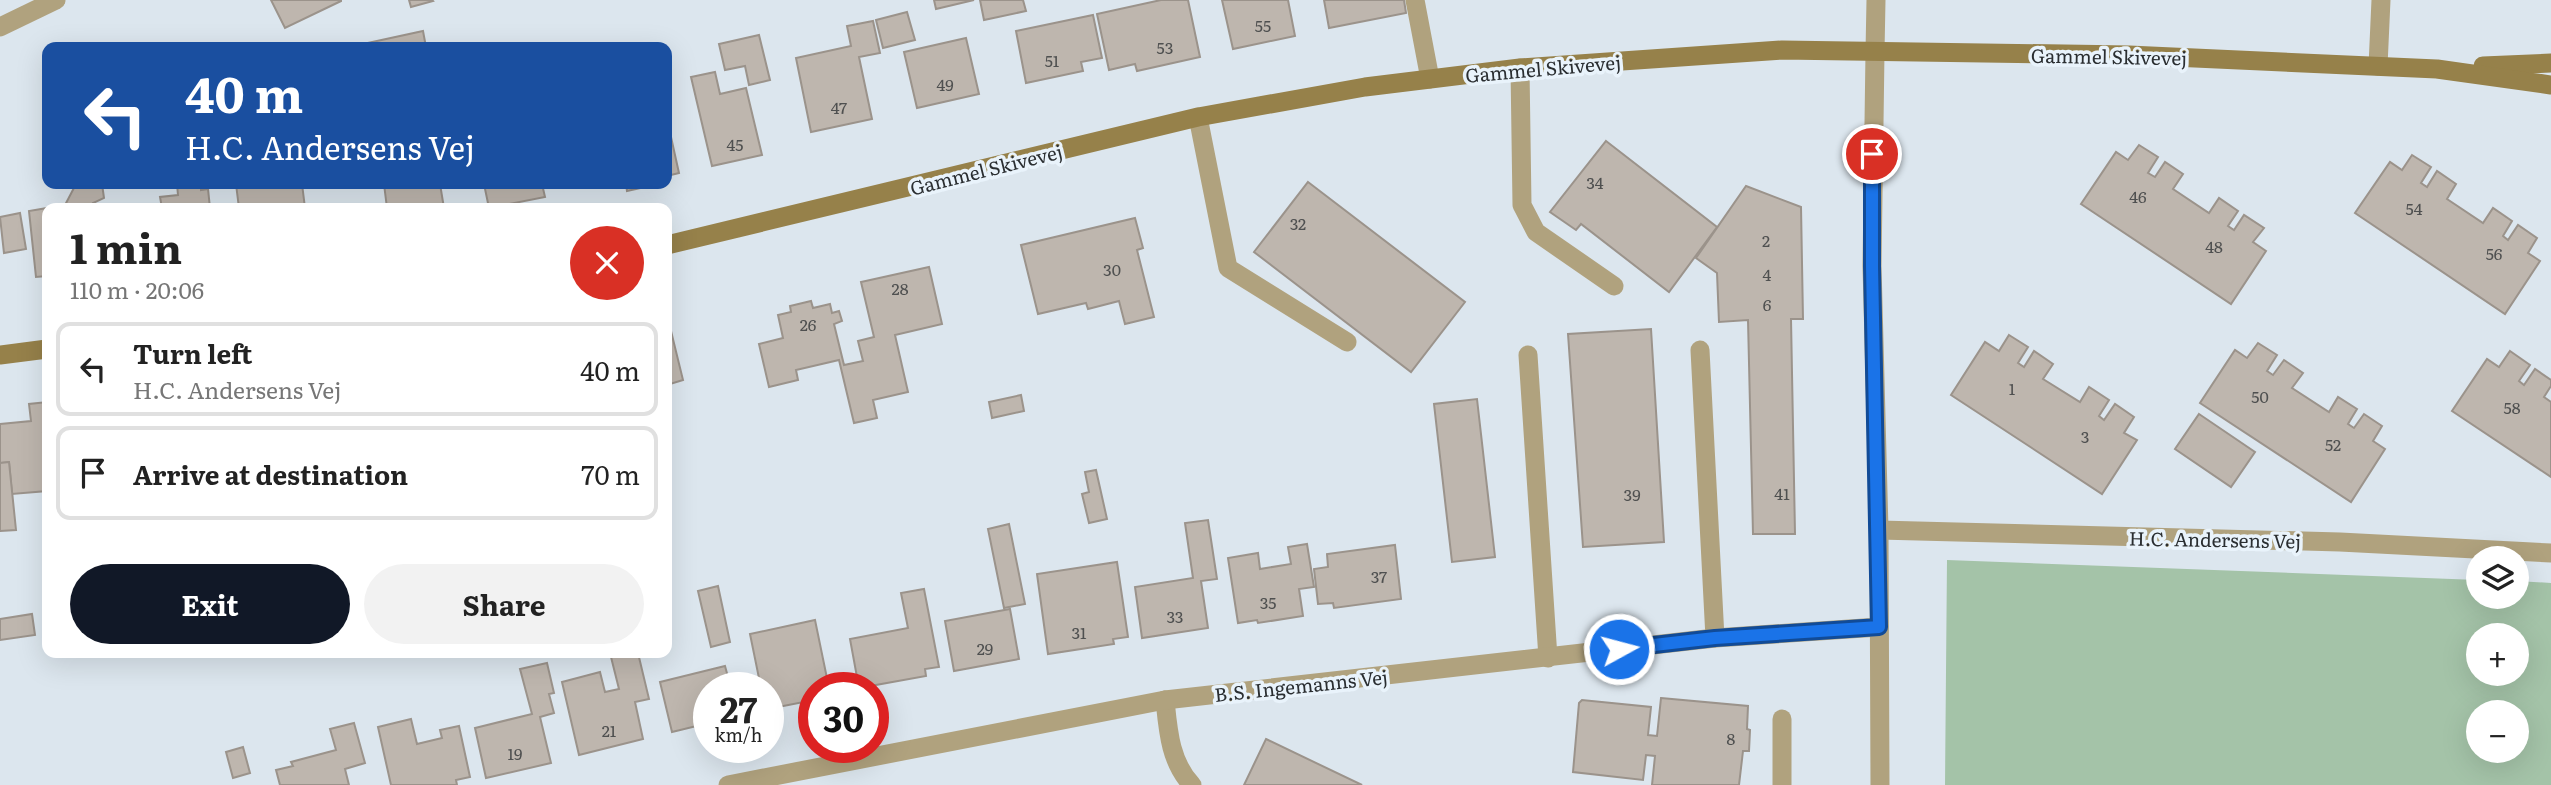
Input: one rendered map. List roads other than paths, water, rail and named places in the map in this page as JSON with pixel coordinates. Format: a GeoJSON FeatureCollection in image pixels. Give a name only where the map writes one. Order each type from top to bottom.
{"type":"FeatureCollection","features":[{"type":"Feature","properties":{"kind":"main road","name":"Gammel Skivevej"},"geometry":{"type":"LineString","coordinates":[[672,244],[1198,117],[1365,88],[1520,68],[1782,50],[2129,55],[2437,69],[2551,85]]}},
{"type":"Feature","properties":{"kind":"main road","name":"Gammel Skivevej"},"geometry":{"type":"LineString","coordinates":[[2437,69],[2551,63]]}},
{"type":"Feature","properties":{"kind":"main road"},"geometry":{"type":"LineString","coordinates":[[0,355],[42,350]]}},
{"type":"Feature","properties":{"kind":"street"},"geometry":{"type":"LineString","coordinates":[[0,27],[55,0]]}},
{"type":"Feature","properties":{"kind":"street"},"geometry":{"type":"LineString","coordinates":[[1415,0],[1430,79]]}},
{"type":"Feature","properties":{"kind":"street"},"geometry":{"type":"LineString","coordinates":[[1876,0],[1872,98],[1872,266],[1879,530],[1881,785]]}},
{"type":"Feature","properties":{"kind":"street"},"geometry":{"type":"LineString","coordinates":[[2378,66],[2381,0]]}},
{"type":"Feature","properties":{"kind":"street"},"geometry":{"type":"LineString","coordinates":[[1520,68],[1522,205],[1536,232],[1614,286]]}},
{"type":"Feature","properties":{"kind":"street"},"geometry":{"type":"LineString","coordinates":[[1198,117],[1228,268],[1347,342]]}},
{"type":"Feature","properties":{"kind":"street"},"geometry":{"type":"LineString","coordinates":[[1700,350],[1715,638]]}},
{"type":"Feature","properties":{"kind":"street"},"geometry":{"type":"LineString","coordinates":[[1528,355],[1548,658]]}},
{"type":"Feature","properties":{"kind":"street","name":"H.C. Andersens Vej"},"geometry":{"type":"LineString","coordinates":[[1879,530],[2340,542],[2551,553]]}},
{"type":"Feature","properties":{"kind":"street","name":"B.S. Ingemanns Vej"},"geometry":{"type":"LineString","coordinates":[[728,785],[759,782],[1165,701],[1715,638],[1879,627]]}},
{"type":"Feature","properties":{"kind":"street"},"geometry":{"type":"LineString","coordinates":[[1165,701],[1168,741],[1185,778],[1192,785]]}},
{"type":"Feature","properties":{"kind":"street"},"geometry":{"type":"LineString","coordinates":[[1782,719],[1782,785]]}}]}
